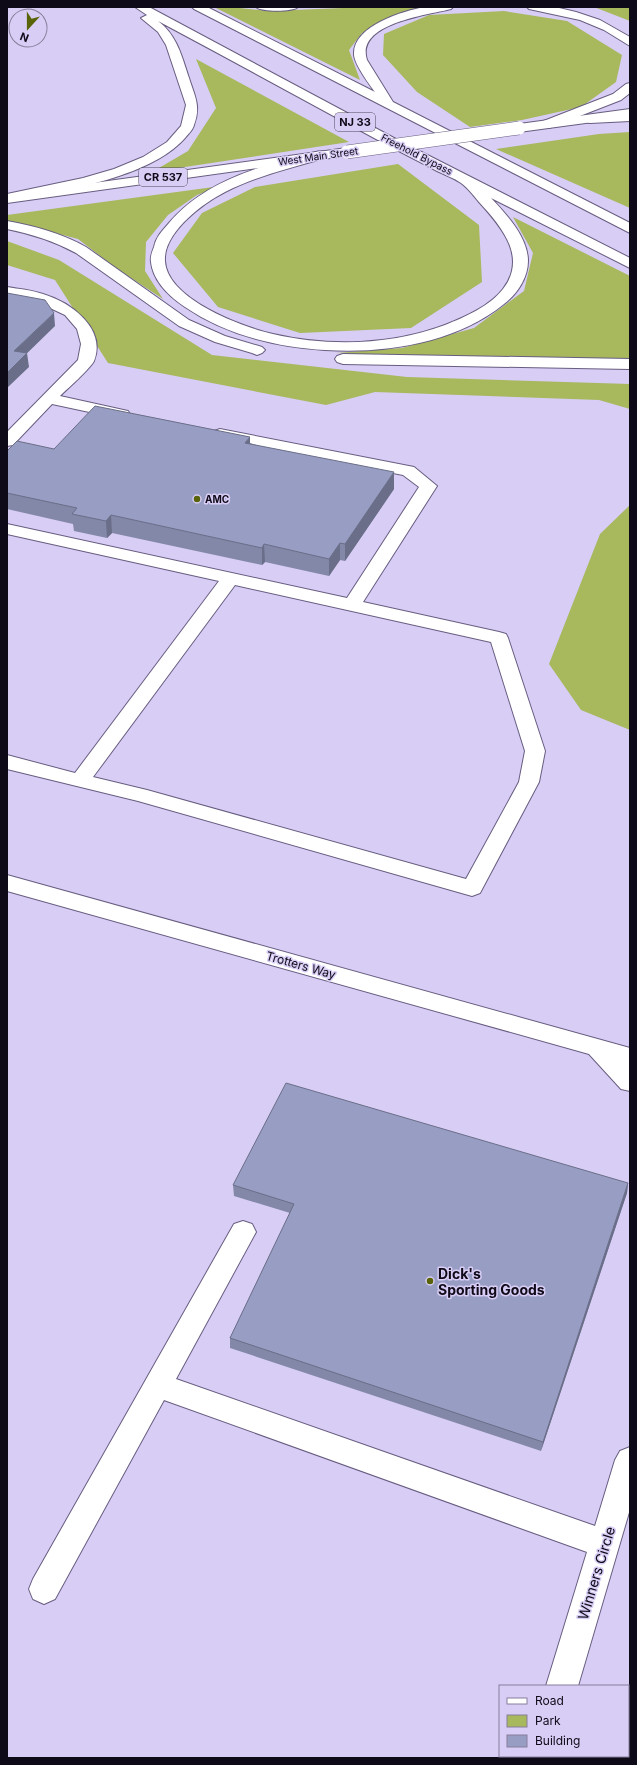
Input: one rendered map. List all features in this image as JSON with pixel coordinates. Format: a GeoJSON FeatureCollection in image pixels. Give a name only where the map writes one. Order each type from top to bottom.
{"type":"FeatureCollection","features":[{"type":"Feature","properties":{"kind":"main road"},"geometry":{"type":"LineString","coordinates":[[7,199],[80,182],[136,165],[169,148],[188,130],[193,113],[192,105],[172,45],[163,30],[134,7]]}},
{"type":"Feature","properties":{"kind":"main road","name":"Freehold Bypass"},"geometry":{"type":"LineString","coordinates":[[141,7],[382,137],[630,264]]}},
{"type":"Feature","properties":{"kind":"main road","name":"NJ 33"},"geometry":{"type":"LineString","coordinates":[[198,7],[388,103],[630,229]]}},
{"type":"Feature","properties":{"kind":"main road"},"geometry":{"type":"LineString","coordinates":[[262,7],[292,7]]}},
{"type":"Feature","properties":{"kind":"main road"},"geometry":{"type":"LineString","coordinates":[[388,103],[362,59],[361,49],[363,43],[376,29],[393,20],[416,12],[447,7]]}},
{"type":"Feature","properties":{"kind":"main road"},"geometry":{"type":"LineString","coordinates":[[532,7],[560,11],[594,21],[615,31],[630,42]]}},
{"type":"Feature","properties":{"kind":"main road"},"geometry":{"type":"LineString","coordinates":[[576,7],[616,20]]}},
{"type":"Feature","properties":{"kind":"main road"},"geometry":{"type":"LineString","coordinates":[[545,124],[616,97],[630,87]]}},
{"type":"Feature","properties":{"kind":"main road","name":"West Main Street"},"geometry":{"type":"LineString","coordinates":[[7,199],[630,113]]}},
{"type":"Feature","properties":{"kind":"main road"},"geometry":{"type":"LineString","coordinates":[[590,119],[630,117]]}},
{"type":"Feature","properties":{"kind":"main road"},"geometry":{"type":"LineString","coordinates":[[320,156],[260,173],[224,187],[196,204],[176,221],[164,233],[159,245],[158,259],[160,271],[178,296],[194,308],[212,318],[248,332],[274,339],[314,344],[377,344],[408,340],[455,327],[493,307],[506,295],[514,284],[519,272],[521,261],[518,244],[510,229],[464,178]]}},
{"type":"Feature","properties":{"kind":"main road"},"geometry":{"type":"LineString","coordinates":[[560,192],[630,219]]}},
{"type":"Feature","properties":{"kind":"main road"},"geometry":{"type":"LineString","coordinates":[[7,225],[63,240],[81,250],[184,323],[220,339],[262,351],[293,356],[329,359],[630,364]]}},
{"type":"Feature","properties":{"kind":"main road"},"geometry":{"type":"LineString","coordinates":[[7,291],[39,297],[70,312],[84,328],[89,344],[86,361],[7,441]]}},
{"type":"Feature","properties":{"kind":"main road"},"geometry":{"type":"LineString","coordinates":[[49,399],[135,416]]}},
{"type":"Feature","properties":{"kind":"main road"},"geometry":{"type":"LineString","coordinates":[[205,430],[408,471],[428,486],[352,605]]}},
{"type":"Feature","properties":{"kind":"main road"},"geometry":{"type":"LineString","coordinates":[[7,529],[499,638],[535,752],[529,782],[472,888],[140,795],[7,762]]}},
{"type":"Feature","properties":{"kind":"main road"},"geometry":{"type":"LineString","coordinates":[[80,781],[230,578]]}},
{"type":"Feature","properties":{"kind":"main road"},"geometry":{"type":"LineString","coordinates":[[7,777],[36,769]]}},
{"type":"Feature","properties":{"kind":"main road","name":"Trotters Way"},"geometry":{"type":"LineString","coordinates":[[7,883],[630,1057]]}},
{"type":"Feature","properties":{"kind":"main road","name":"Trotters Way"},"geometry":{"type":"LineString","coordinates":[[596,1047],[630,1040]]}},
{"type":"Feature","properties":{"kind":"main road"},"geometry":{"type":"LineString","coordinates":[[596,1047],[630,1082]]}},
{"type":"Feature","properties":{"kind":"main road"},"geometry":{"type":"LineString","coordinates":[[44,1589],[243,1232]]}},
{"type":"Feature","properties":{"kind":"main road"},"geometry":{"type":"LineString","coordinates":[[158,1385],[605,1544]]}},
{"type":"Feature","properties":{"kind":"main road","name":"Winners Circle"},"geometry":{"type":"LineString","coordinates":[[562,1685],[630,1460]]}},
{"type":"Feature","properties":{"kind":"green space"},"geometry":{"type":"Polygon","coordinates":[[[214,7],[269,11],[368,7],[432,7],[398,14],[362,33],[349,50],[360,80],[214,7]]]}},
{"type":"Feature","properties":{"kind":"green space"},"geometry":{"type":"Polygon","coordinates":[[[594,7],[630,7],[630,21],[594,7]]]}},
{"type":"Feature","properties":{"kind":"green space"},"geometry":{"type":"Polygon","coordinates":[[[504,11],[567,21],[622,55],[616,82],[581,107],[522,120],[470,127],[417,92],[383,55],[384,34],[429,15],[504,11]]]}},
{"type":"Feature","properties":{"kind":"green space"},"geometry":{"type":"Polygon","coordinates":[[[196,59],[349,142],[152,172],[188,151],[216,108],[196,59]]]}},
{"type":"Feature","properties":{"kind":"green space"},"geometry":{"type":"Polygon","coordinates":[[[630,132],[630,208],[496,149],[599,134],[630,132]]]}},
{"type":"Feature","properties":{"kind":"green space"},"geometry":{"type":"Polygon","coordinates":[[[398,164],[479,225],[482,282],[411,328],[300,333],[218,307],[173,253],[202,213],[255,187],[398,164]]]}},
{"type":"Feature","properties":{"kind":"green space"},"geometry":{"type":"Polygon","coordinates":[[[221,186],[197,195],[168,215],[146,242],[145,271],[163,299],[116,268],[78,239],[25,225],[7,222],[7,215],[221,186]]]}},
{"type":"Feature","properties":{"kind":"green space"},"geometry":{"type":"Polygon","coordinates":[[[513,217],[630,276],[630,360],[419,357],[336,353],[402,348],[474,328],[524,291],[533,253],[513,217]]]}},
{"type":"Feature","properties":{"kind":"green space"},"geometry":{"type":"Polygon","coordinates":[[[7,241],[59,260],[212,355],[407,377],[630,384],[630,409],[599,400],[375,392],[326,405],[108,363],[55,280],[7,265],[7,241]]]}},
{"type":"Feature","properties":{"kind":"green space"},"geometry":{"type":"Polygon","coordinates":[[[630,505],[630,730],[581,710],[549,664],[600,534],[630,505]]]}},
{"type":"Feature","properties":{"kind":"building"},"geometry":{"type":"Polygon","coordinates":[[[7,293],[45,300],[54,313],[14,351],[27,353],[7,373],[7,293]]]}},
{"type":"Feature","properties":{"kind":"building","name":"AMC"},"geometry":{"type":"Polygon","coordinates":[[[95,406],[250,437],[245,443],[394,472],[345,544],[340,543],[329,559],[264,544],[262,548],[111,515],[106,521],[72,514],[77,508],[7,493],[7,451],[17,441],[54,449],[95,406]]]}},
{"type":"Feature","properties":{"kind":"building","name":"Dick's Sporting Goods"},"geometry":{"type":"Polygon","coordinates":[[[286,1083],[628,1183],[543,1442],[230,1338],[294,1204],[233,1185],[286,1083]]]}},
{"type":"Feature","properties":{"kind":"place","name":"AMC"},"geometry":{"type":"Point","coordinates":[197,499]}},
{"type":"Feature","properties":{"kind":"place","name":"Dick's Sporting Goods"},"geometry":{"type":"Point","coordinates":[430,1281]}}]}
